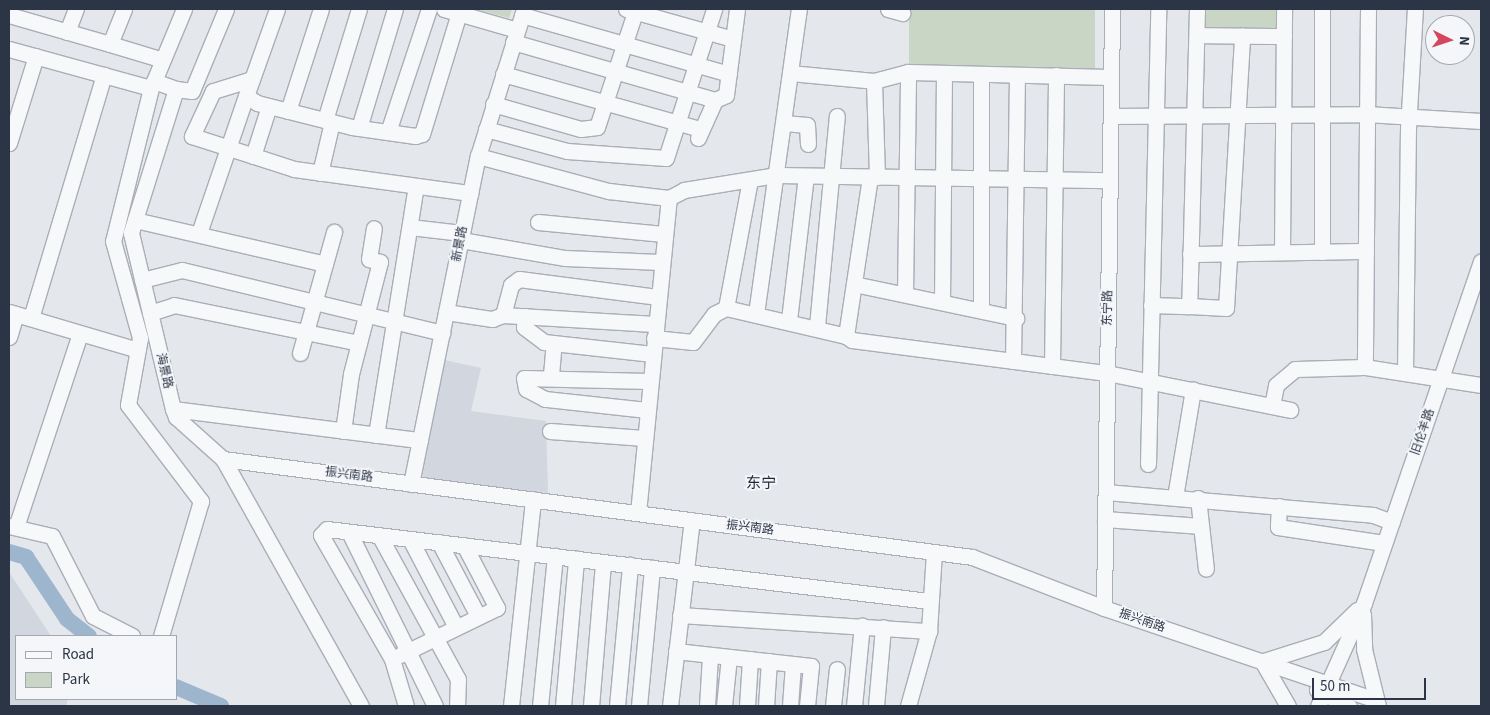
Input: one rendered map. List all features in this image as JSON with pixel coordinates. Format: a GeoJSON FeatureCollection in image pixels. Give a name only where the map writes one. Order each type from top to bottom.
{"type":"FeatureCollection","features":[{"type":"Feature","properties":{"kind":"street"},"geometry":{"type":"LineString","coordinates":[[67,32],[76,9]]}},
{"type":"Feature","properties":{"kind":"street"},"geometry":{"type":"LineString","coordinates":[[110,44],[124,9]]}},
{"type":"Feature","properties":{"kind":"street"},"geometry":{"type":"LineString","coordinates":[[161,635],[201,501],[128,405],[140,338],[113,241],[152,85],[184,9]]}},
{"type":"Feature","properties":{"kind":"street"},"geometry":{"type":"LineString","coordinates":[[9,48],[104,76],[192,91],[226,9]]}},
{"type":"Feature","properties":{"kind":"street"},"geometry":{"type":"LineString","coordinates":[[200,233],[277,9]]}},
{"type":"Feature","properties":{"kind":"street"},"geometry":{"type":"LineString","coordinates":[[288,111],[321,9]]}},
{"type":"Feature","properties":{"kind":"street"},"geometry":{"type":"LineString","coordinates":[[320,173],[328,121],[360,9]]}},
{"type":"Feature","properties":{"kind":"street"},"geometry":{"type":"LineString","coordinates":[[359,128],[395,9]]}},
{"type":"Feature","properties":{"kind":"street"},"geometry":{"type":"LineString","coordinates":[[388,132],[429,9]]}},
{"type":"Feature","properties":{"kind":"street"},"geometry":{"type":"LineString","coordinates":[[444,9],[616,72],[715,100]]}},
{"type":"Feature","properties":{"kind":"street"},"geometry":{"type":"LineString","coordinates":[[486,129],[567,151],[666,158],[714,9]]}},
{"type":"Feature","properties":{"kind":"street"},"geometry":{"type":"LineString","coordinates":[[756,314],[799,9]]}},
{"type":"Feature","properties":{"kind":"street","name":"东宁路"},"geometry":{"type":"LineString","coordinates":[[1104,608],[1112,9]]}},
{"type":"Feature","properties":{"kind":"street"},"geometry":{"type":"LineString","coordinates":[[1148,464],[1148,382],[1158,9]]}},
{"type":"Feature","properties":{"kind":"street"},"geometry":{"type":"LineString","coordinates":[[1189,306],[1197,9]]}},
{"type":"Feature","properties":{"kind":"street"},"geometry":{"type":"LineString","coordinates":[[1282,250],[1284,9]]}},
{"type":"Feature","properties":{"kind":"street"},"geometry":{"type":"LineString","coordinates":[[1322,9],[1322,252]]}},
{"type":"Feature","properties":{"kind":"street"},"geometry":{"type":"LineString","coordinates":[[1365,367],[1368,9]]}},
{"type":"Feature","properties":{"kind":"street"},"geometry":{"type":"LineString","coordinates":[[1405,372],[1408,129],[1412,116],[1415,9]]}},
{"type":"Feature","properties":{"kind":"street"},"geometry":{"type":"LineString","coordinates":[[493,104],[588,130],[598,125],[607,103],[625,44],[632,10],[733,39]]}},
{"type":"Feature","properties":{"kind":"street"},"geometry":{"type":"LineString","coordinates":[[503,74],[677,122],[699,134],[715,100],[726,95],[733,39],[732,10]]}},
{"type":"Feature","properties":{"kind":"street"},"geometry":{"type":"LineString","coordinates":[[523,12],[729,74]]}},
{"type":"Feature","properties":{"kind":"street","name":"新景路"},"geometry":{"type":"LineString","coordinates":[[411,484],[478,156],[523,12]]}},
{"type":"Feature","properties":{"kind":"street"},"geometry":{"type":"LineString","coordinates":[[246,96],[269,106],[359,128],[415,136],[422,134],[459,13]]}},
{"type":"Feature","properties":{"kind":"street"},"geometry":{"type":"LineString","coordinates":[[17,14],[67,32],[162,60]]}},
{"type":"Feature","properties":{"kind":"street"},"geometry":{"type":"LineString","coordinates":[[1197,35],[1284,36]]}},
{"type":"Feature","properties":{"kind":"street"},"geometry":{"type":"LineString","coordinates":[[1151,304],[1226,308],[1239,115],[1242,35]]}},
{"type":"Feature","properties":{"kind":"street"},"geometry":{"type":"LineString","coordinates":[[9,143],[36,56]]}},
{"type":"Feature","properties":{"kind":"street"},"geometry":{"type":"LineString","coordinates":[[790,73],[874,81],[908,72],[1111,77]]}},
{"type":"Feature","properties":{"kind":"street"},"geometry":{"type":"LineString","coordinates":[[905,294],[908,72]]}},
{"type":"Feature","properties":{"kind":"street"},"geometry":{"type":"LineString","coordinates":[[942,302],[944,73]]}},
{"type":"Feature","properties":{"kind":"street"},"geometry":{"type":"LineString","coordinates":[[981,74],[981,310]]}},
{"type":"Feature","properties":{"kind":"street"},"geometry":{"type":"LineString","coordinates":[[1013,361],[1016,318],[1017,75]]}},
{"type":"Feature","properties":{"kind":"street"},"geometry":{"type":"LineString","coordinates":[[1052,366],[1056,75]]}},
{"type":"Feature","properties":{"kind":"street"},"geometry":{"type":"LineString","coordinates":[[31,318],[104,76]]}},
{"type":"Feature","properties":{"kind":"street"},"geometry":{"type":"LineString","coordinates":[[252,79],[214,91],[192,136],[253,156],[320,173],[470,193]]}},
{"type":"Feature","properties":{"kind":"street"},"geometry":{"type":"LineString","coordinates":[[846,336],[873,177],[874,81]]}},
{"type":"Feature","properties":{"kind":"street","name":"海景路"},"geometry":{"type":"LineString","coordinates":[[176,89],[131,233],[173,409],[176,417],[223,459],[361,706]]}},
{"type":"Feature","properties":{"kind":"street"},"geometry":{"type":"LineString","coordinates":[[253,156],[269,106]]}},
{"type":"Feature","properties":{"kind":"street"},"geometry":{"type":"LineString","coordinates":[[1111,116],[1366,114],[1481,121]]}},
{"type":"Feature","properties":{"kind":"street"},"geometry":{"type":"LineString","coordinates":[[817,326],[835,176],[837,116]]}},
{"type":"Feature","properties":{"kind":"street"},"geometry":{"type":"LineString","coordinates":[[784,123],[807,125],[808,144]]}},
{"type":"Feature","properties":{"kind":"street"},"geometry":{"type":"LineString","coordinates":[[478,156],[609,191],[669,198],[684,190],[777,175],[1110,180]]}},
{"type":"Feature","properties":{"kind":"street"},"geometry":{"type":"LineString","coordinates":[[789,320],[806,176]]}},
{"type":"Feature","properties":{"kind":"street"},"geometry":{"type":"LineString","coordinates":[[726,308],[750,180]]}},
{"type":"Feature","properties":{"kind":"street"},"geometry":{"type":"LineString","coordinates":[[376,435],[396,322],[416,186]]}},
{"type":"Feature","properties":{"kind":"street"},"geometry":{"type":"LineString","coordinates":[[638,513],[660,262],[669,198]]}},
{"type":"Feature","properties":{"kind":"street"},"geometry":{"type":"LineString","coordinates":[[135,220],[200,233],[325,264]]}},
{"type":"Feature","properties":{"kind":"street"},"geometry":{"type":"LineString","coordinates":[[538,222],[663,234]]}},
{"type":"Feature","properties":{"kind":"street"},"geometry":{"type":"LineString","coordinates":[[410,227],[565,258],[660,262]]}},
{"type":"Feature","properties":{"kind":"street"},"geometry":{"type":"LineString","coordinates":[[343,430],[359,343],[380,262],[369,259],[374,228]]}},
{"type":"Feature","properties":{"kind":"street"},"geometry":{"type":"LineString","coordinates":[[300,353],[334,232]]}},
{"type":"Feature","properties":{"kind":"street"},"geometry":{"type":"LineString","coordinates":[[1190,254],[1282,250],[1322,252],[1366,251]]}},
{"type":"Feature","properties":{"kind":"street","name":"旧伦羊路"},"geometry":{"type":"LineString","coordinates":[[1364,603],[1481,262]]}},
{"type":"Feature","properties":{"kind":"street"},"geometry":{"type":"LineString","coordinates":[[142,280],[182,270],[442,333]]}},
{"type":"Feature","properties":{"kind":"street"},"geometry":{"type":"LineString","coordinates":[[503,315],[511,285],[519,278],[657,297]]}},
{"type":"Feature","properties":{"kind":"street"},"geometry":{"type":"LineString","coordinates":[[854,284],[1016,318]]}},
{"type":"Feature","properties":{"kind":"street"},"geometry":{"type":"LineString","coordinates":[[150,313],[174,305],[359,343]]}},
{"type":"Feature","properties":{"kind":"street"},"geometry":{"type":"LineString","coordinates":[[446,312],[492,319],[503,315],[525,316],[654,331],[693,342],[714,314],[726,308],[817,326],[846,336],[1107,374],[1290,410]]}},
{"type":"Feature","properties":{"kind":"street"},"geometry":{"type":"LineString","coordinates":[[9,337],[12,313],[138,350]]}},
{"type":"Feature","properties":{"kind":"street"},"geometry":{"type":"LineString","coordinates":[[525,316],[524,327],[544,342],[652,354]]}},
{"type":"Feature","properties":{"kind":"street"},"geometry":{"type":"LineString","coordinates":[[80,333],[12,527],[52,536],[93,616],[130,635]]}},
{"type":"Feature","properties":{"kind":"street"},"geometry":{"type":"LineString","coordinates":[[551,375],[554,343]]}},
{"type":"Feature","properties":{"kind":"street"},"geometry":{"type":"LineString","coordinates":[[1272,406],[1276,385],[1295,369],[1365,367],[1442,377],[1481,385]]}},
{"type":"Feature","properties":{"kind":"street"},"geometry":{"type":"LineString","coordinates":[[647,410],[544,399],[526,389],[524,378],[551,375],[649,381]]}},
{"type":"Feature","properties":{"kind":"street"},"geometry":{"type":"LineString","coordinates":[[1175,497],[1193,390]]}},
{"type":"Feature","properties":{"kind":"street"},"geometry":{"type":"LineString","coordinates":[[173,409],[420,440]]}},
{"type":"Feature","properties":{"kind":"street"},"geometry":{"type":"LineString","coordinates":[[550,431],[644,438]]}},
{"type":"Feature","properties":{"kind":"street","name":"振兴南路"},"geometry":{"type":"LineString","coordinates":[[223,459],[972,557],[1104,608],[1262,661],[1325,695]]}},
{"type":"Feature","properties":{"kind":"street"},"geometry":{"type":"LineString","coordinates":[[1106,492],[1198,498],[1373,515],[1392,522]]}},
{"type":"Feature","properties":{"kind":"street"},"geometry":{"type":"LineString","coordinates":[[1198,498],[1206,568]]}},
{"type":"Feature","properties":{"kind":"street"},"geometry":{"type":"LineString","coordinates":[[512,706],[526,553],[533,499]]}},
{"type":"Feature","properties":{"kind":"street"},"geometry":{"type":"LineString","coordinates":[[1279,506],[1278,527],[1384,543]]}},
{"type":"Feature","properties":{"kind":"street"},"geometry":{"type":"LineString","coordinates":[[1105,519],[1201,526]]}},
{"type":"Feature","properties":{"kind":"street"},"geometry":{"type":"LineString","coordinates":[[670,706],[692,520]]}},
{"type":"Feature","properties":{"kind":"street"},"geometry":{"type":"LineString","coordinates":[[406,706],[392,659],[321,535],[328,529],[929,601]]}},
{"type":"Feature","properties":{"kind":"street"},"geometry":{"type":"LineString","coordinates":[[349,532],[435,706]]}},
{"type":"Feature","properties":{"kind":"street"},"geometry":{"type":"LineString","coordinates":[[379,535],[458,679],[458,706]]}},
{"type":"Feature","properties":{"kind":"street"},"geometry":{"type":"LineString","coordinates":[[410,539],[456,626]]}},
{"type":"Feature","properties":{"kind":"street"},"geometry":{"type":"LineString","coordinates":[[439,542],[478,616]]}},
{"type":"Feature","properties":{"kind":"street"},"geometry":{"type":"LineString","coordinates":[[392,659],[456,626],[497,608],[464,545]]}},
{"type":"Feature","properties":{"kind":"street"},"geometry":{"type":"LineString","coordinates":[[908,706],[929,631],[929,601],[934,552]]}},
{"type":"Feature","properties":{"kind":"street"},"geometry":{"type":"LineString","coordinates":[[540,706],[555,556]]}},
{"type":"Feature","properties":{"kind":"street"},"geometry":{"type":"LineString","coordinates":[[563,706],[576,559]]}},
{"type":"Feature","properties":{"kind":"street"},"geometry":{"type":"LineString","coordinates":[[591,706],[603,562]]}},
{"type":"Feature","properties":{"kind":"street"},"geometry":{"type":"LineString","coordinates":[[617,706],[630,565]]}},
{"type":"Feature","properties":{"kind":"street"},"geometry":{"type":"LineString","coordinates":[[639,706],[652,568]]}},
{"type":"Feature","properties":{"kind":"street"},"geometry":{"type":"LineString","coordinates":[[1288,706],[1262,661],[1324,642],[1364,603]]}},
{"type":"Feature","properties":{"kind":"street"},"geometry":{"type":"LineString","coordinates":[[1325,695],[1364,603]]}},
{"type":"Feature","properties":{"kind":"street"},"geometry":{"type":"LineString","coordinates":[[1325,695],[1377,703],[1364,649],[1364,603]]}},
{"type":"Feature","properties":{"kind":"street"},"geometry":{"type":"LineString","coordinates":[[680,614],[929,631]]}},
{"type":"Feature","properties":{"kind":"street"},"geometry":{"type":"LineString","coordinates":[[854,706],[862,625]]}},
{"type":"Feature","properties":{"kind":"street"},"geometry":{"type":"LineString","coordinates":[[876,706],[883,627]]}},
{"type":"Feature","properties":{"kind":"street"},"geometry":{"type":"LineString","coordinates":[[676,652],[811,666],[807,706]]}},
{"type":"Feature","properties":{"kind":"street"},"geometry":{"type":"LineString","coordinates":[[706,706],[710,655]]}},
{"type":"Feature","properties":{"kind":"street"},"geometry":{"type":"LineString","coordinates":[[724,706],[728,657]]}},
{"type":"Feature","properties":{"kind":"street"},"geometry":{"type":"LineString","coordinates":[[747,706],[750,659]]}},
{"type":"Feature","properties":{"kind":"street"},"geometry":{"type":"LineString","coordinates":[[766,706],[769,661]]}},
{"type":"Feature","properties":{"kind":"street"},"geometry":{"type":"LineString","coordinates":[[790,706],[793,664]]}},
{"type":"Feature","properties":{"kind":"street"},"geometry":{"type":"LineString","coordinates":[[833,706],[837,669]]}},
{"type":"Feature","properties":{"kind":"street"},"geometry":{"type":"LineString","coordinates":[[1325,695],[1348,706]]}},
{"type":"Feature","properties":{"kind":"shaded area"},"geometry":{"type":"Polygon","coordinates":[[[444,360],[481,368],[471,411],[546,421],[548,493],[422,479],[444,360]]]}},
{"type":"Feature","properties":{"kind":"shaded area"},"geometry":{"type":"Polygon","coordinates":[[[9,572],[50,635],[15,635],[15,700],[68,700],[66,706],[9,706],[9,572]]]}},
{"type":"Feature","properties":{"kind":"green space"},"geometry":{"type":"Polygon","coordinates":[[[475,9],[512,9],[509,18],[475,9]]]}},
{"type":"Feature","properties":{"kind":"green space"},"geometry":{"type":"Polygon","coordinates":[[[909,9],[1095,9],[1095,70],[909,70],[909,9]]]}},
{"type":"Feature","properties":{"kind":"green space"},"geometry":{"type":"Polygon","coordinates":[[[1203,9],[1279,9],[1279,31],[1203,31],[1203,9]]]}},
{"type":"Feature","properties":{"kind":"waterway"},"geometry":{"type":"LineString","coordinates":[[9,552],[26,557],[67,619],[88,635]]}},
{"type":"Feature","properties":{"kind":"waterway"},"geometry":{"type":"LineString","coordinates":[[178,688],[221,706]]}},
{"type":"Feature","properties":{"kind":"district","name":"东宁"},"geometry":{"type":"Point","coordinates":[761,484]}}]}
